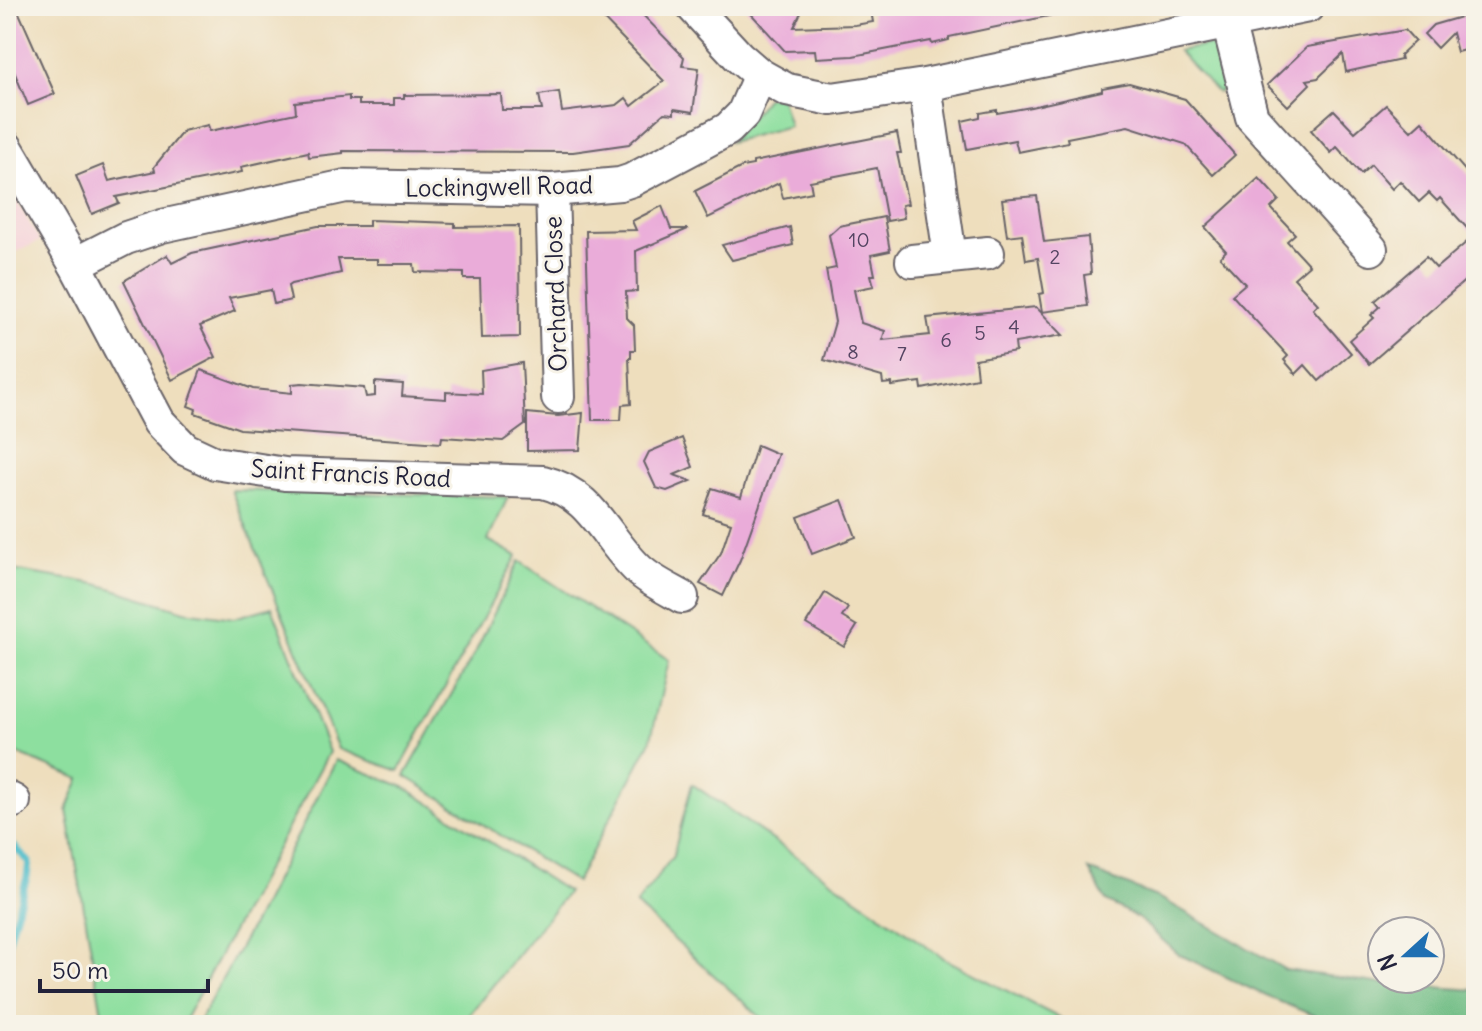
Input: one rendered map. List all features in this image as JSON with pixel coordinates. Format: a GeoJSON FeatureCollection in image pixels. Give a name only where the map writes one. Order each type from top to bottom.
{"type":"FeatureCollection","features":[{"type":"Feature","properties":{"kind":"street"},"geometry":{"type":"LineString","coordinates":[[692,6],[760,75],[787,90],[832,99],[925,85],[1308,6]]}},
{"type":"Feature","properties":{"kind":"street"},"geometry":{"type":"LineString","coordinates":[[1228,22],[1252,117],[1371,249]]}},
{"type":"Feature","properties":{"kind":"street","name":"Lockingwell Road"},"geometry":{"type":"LineString","coordinates":[[75,264],[126,238],[162,226],[346,186],[552,190],[620,184],[728,129],[743,114],[760,75]]}},
{"type":"Feature","properties":{"kind":"street"},"geometry":{"type":"LineString","coordinates":[[925,85],[950,256]]}},
{"type":"Feature","properties":{"kind":"street","name":"Saint Francis Road"},"geometry":{"type":"LineString","coordinates":[[6,147],[75,264],[159,422],[185,449],[215,463],[285,474],[543,482],[563,487],[582,499],[620,551],[642,573],[682,597]]}},
{"type":"Feature","properties":{"kind":"street","name":"Orchard Close"},"geometry":{"type":"LineString","coordinates":[[552,190],[558,397]]}},
{"type":"Feature","properties":{"kind":"street"},"geometry":{"type":"LineString","coordinates":[[912,261],[988,253]]}},
{"type":"Feature","properties":{"kind":"shaded area"},"geometry":{"type":"Polygon","coordinates":[[[6,184],[40,241],[6,257],[6,184]]]}},
{"type":"Feature","properties":{"kind":"green space"},"geometry":{"type":"Polygon","coordinates":[[[1209,45],[1223,54],[1234,80],[1218,93],[1178,51],[1209,45]]]}},
{"type":"Feature","properties":{"kind":"green space"},"geometry":{"type":"Polygon","coordinates":[[[766,98],[781,98],[789,126],[730,142],[766,98]]]}},
{"type":"Feature","properties":{"kind":"green space"},"geometry":{"type":"Polygon","coordinates":[[[231,490],[508,497],[488,540],[517,556],[399,771],[338,749],[231,490]]]}},
{"type":"Feature","properties":{"kind":"green space"},"geometry":{"type":"Polygon","coordinates":[[[519,561],[669,660],[650,743],[576,882],[405,776],[476,651],[519,561]]]}},
{"type":"Feature","properties":{"kind":"green space"},"geometry":{"type":"Polygon","coordinates":[[[6,569],[97,584],[185,611],[234,618],[272,607],[329,752],[182,1025],[104,1025],[67,810],[80,779],[6,749],[6,569]]]}},
{"type":"Feature","properties":{"kind":"green space"},"geometry":{"type":"Polygon","coordinates":[[[336,760],[404,787],[568,892],[461,1025],[197,1025],[256,918],[336,760]]]}},
{"type":"Feature","properties":{"kind":"green space"},"geometry":{"type":"Polygon","coordinates":[[[692,784],[943,958],[1073,1025],[769,1025],[636,905],[673,856],[692,784]]]}},
{"type":"Feature","properties":{"kind":"green space"},"geometry":{"type":"Polygon","coordinates":[[[1089,870],[1164,900],[1286,970],[1366,982],[1366,995],[1446,995],[1446,988],[1476,990],[1476,1025],[1337,1025],[1266,996],[1178,954],[1138,918],[1106,901],[1089,870]]]}},
{"type":"Feature","properties":{"kind":"building"},"geometry":{"type":"Polygon","coordinates":[[[6,6],[16,6],[55,94],[28,105],[6,52],[6,6]]]}},
{"type":"Feature","properties":{"kind":"building"},"geometry":{"type":"Polygon","coordinates":[[[591,6],[634,6],[684,57],[682,66],[699,68],[693,112],[674,109],[674,114],[664,113],[629,144],[573,152],[343,151],[309,157],[308,152],[241,167],[242,172],[116,197],[119,203],[92,214],[76,176],[103,165],[109,181],[155,171],[154,167],[183,131],[208,125],[210,131],[296,113],[295,102],[349,96],[349,100],[359,100],[359,105],[394,105],[394,98],[404,98],[404,95],[501,94],[502,110],[542,110],[539,95],[559,92],[562,112],[617,105],[626,98],[632,106],[664,81],[591,6]]]}},
{"type":"Feature","properties":{"kind":"building"},"geometry":{"type":"Polygon","coordinates":[[[744,6],[804,6],[794,27],[873,22],[871,11],[896,6],[1057,6],[1058,14],[949,37],[949,40],[932,44],[931,41],[853,56],[816,58],[815,50],[785,51],[744,6]]]}},
{"type":"Feature","properties":{"kind":"building"},"geometry":{"type":"Polygon","coordinates":[[[1471,14],[1476,47],[1457,52],[1452,33],[1437,48],[1424,34],[1433,25],[1471,14]]]}},
{"type":"Feature","properties":{"kind":"building"},"geometry":{"type":"Polygon","coordinates":[[[1405,30],[1415,41],[1400,55],[1401,60],[1346,72],[1343,54],[1318,78],[1307,80],[1310,84],[1288,106],[1267,85],[1307,47],[1405,30]]]}},
{"type":"Feature","properties":{"kind":"building"},"geometry":{"type":"Polygon","coordinates":[[[1129,83],[1185,99],[1235,155],[1213,175],[1185,144],[1128,126],[1018,152],[1015,140],[967,149],[962,121],[980,117],[980,113],[1031,107],[1129,83]]]}},
{"type":"Feature","properties":{"kind":"building"},"geometry":{"type":"Polygon","coordinates":[[[1386,105],[1411,131],[1422,121],[1476,183],[1476,271],[1369,364],[1349,340],[1374,318],[1371,315],[1380,307],[1375,301],[1426,257],[1436,268],[1474,236],[1440,198],[1437,201],[1429,193],[1419,202],[1400,181],[1392,189],[1371,165],[1361,174],[1337,147],[1331,153],[1311,130],[1334,110],[1355,132],[1386,105]]]}},
{"type":"Feature","properties":{"kind":"building"},"geometry":{"type":"Polygon","coordinates":[[[897,133],[901,153],[897,153],[908,204],[902,205],[904,218],[887,221],[877,168],[810,181],[812,192],[783,198],[779,183],[708,218],[695,191],[742,167],[753,165],[753,162],[897,133]]]}},
{"type":"Feature","properties":{"kind":"building"},"geometry":{"type":"Polygon","coordinates":[[[1259,178],[1279,200],[1271,208],[1295,234],[1287,241],[1309,265],[1294,278],[1318,304],[1313,309],[1351,353],[1319,381],[1305,365],[1296,374],[1284,360],[1288,356],[1232,295],[1245,284],[1220,257],[1226,251],[1205,227],[1259,178]]]}},
{"type":"Feature","properties":{"kind":"building"},"geometry":{"type":"Polygon","coordinates":[[[1037,196],[1044,242],[1088,237],[1091,274],[1084,275],[1088,306],[1042,312],[1039,294],[1044,293],[1038,258],[1026,260],[1022,234],[1007,236],[1002,199],[1037,196]]]}},
{"type":"Feature","properties":{"kind":"building"},"geometry":{"type":"Polygon","coordinates":[[[662,206],[671,229],[688,229],[636,251],[637,291],[626,292],[627,318],[634,325],[635,350],[631,350],[629,358],[631,404],[622,405],[621,420],[592,420],[586,231],[636,230],[632,221],[662,206]]]}},
{"type":"Feature","properties":{"kind":"building"},"geometry":{"type":"Polygon","coordinates":[[[884,217],[890,251],[871,255],[874,286],[854,290],[861,323],[885,331],[882,340],[930,335],[927,318],[1036,307],[1063,335],[1015,343],[1016,352],[975,359],[977,378],[922,389],[921,382],[892,386],[892,383],[883,384],[882,377],[824,360],[835,322],[826,270],[836,268],[829,235],[839,226],[884,217]]]}},
{"type":"Feature","properties":{"kind":"building"},"geometry":{"type":"Polygon","coordinates":[[[369,220],[455,223],[455,227],[519,226],[520,337],[482,338],[480,279],[464,279],[464,273],[415,272],[414,264],[377,264],[377,259],[338,259],[341,273],[288,286],[291,300],[274,304],[271,290],[229,298],[235,311],[200,326],[216,357],[172,380],[124,281],[167,255],[172,263],[192,253],[318,226],[369,226],[369,220]]]}},
{"type":"Feature","properties":{"kind":"building"},"geometry":{"type":"Polygon","coordinates":[[[790,227],[793,245],[732,260],[722,245],[790,227]]]}},
{"type":"Feature","properties":{"kind":"building"},"geometry":{"type":"Polygon","coordinates":[[[522,363],[525,425],[503,441],[442,437],[441,443],[240,429],[195,413],[196,409],[188,406],[201,370],[253,389],[292,393],[292,384],[302,383],[364,388],[366,397],[375,396],[375,382],[403,384],[402,396],[446,399],[446,392],[482,394],[481,370],[522,363]]]}},
{"type":"Feature","properties":{"kind":"building"},"geometry":{"type":"Polygon","coordinates":[[[527,413],[558,416],[583,413],[580,450],[527,451],[527,413]]]}},
{"type":"Feature","properties":{"kind":"building"},"geometry":{"type":"Polygon","coordinates":[[[682,438],[693,467],[674,475],[691,481],[667,491],[656,488],[644,462],[649,452],[682,438]]]}},
{"type":"Feature","properties":{"kind":"building"},"geometry":{"type":"Polygon","coordinates":[[[757,445],[778,454],[740,560],[723,596],[700,584],[721,553],[731,523],[703,514],[712,488],[741,497],[757,445]]]}},
{"type":"Feature","properties":{"kind":"building"},"geometry":{"type":"Polygon","coordinates":[[[842,500],[856,537],[812,554],[798,517],[842,500]]]}},
{"type":"Feature","properties":{"kind":"building"},"geometry":{"type":"Polygon","coordinates":[[[825,593],[848,608],[842,617],[857,626],[844,647],[806,624],[825,593]]]}},
{"type":"Feature","properties":{"kind":"waterway"},"geometry":{"type":"LineString","coordinates":[[6,845],[15,847],[29,862],[6,950]]}}]}
